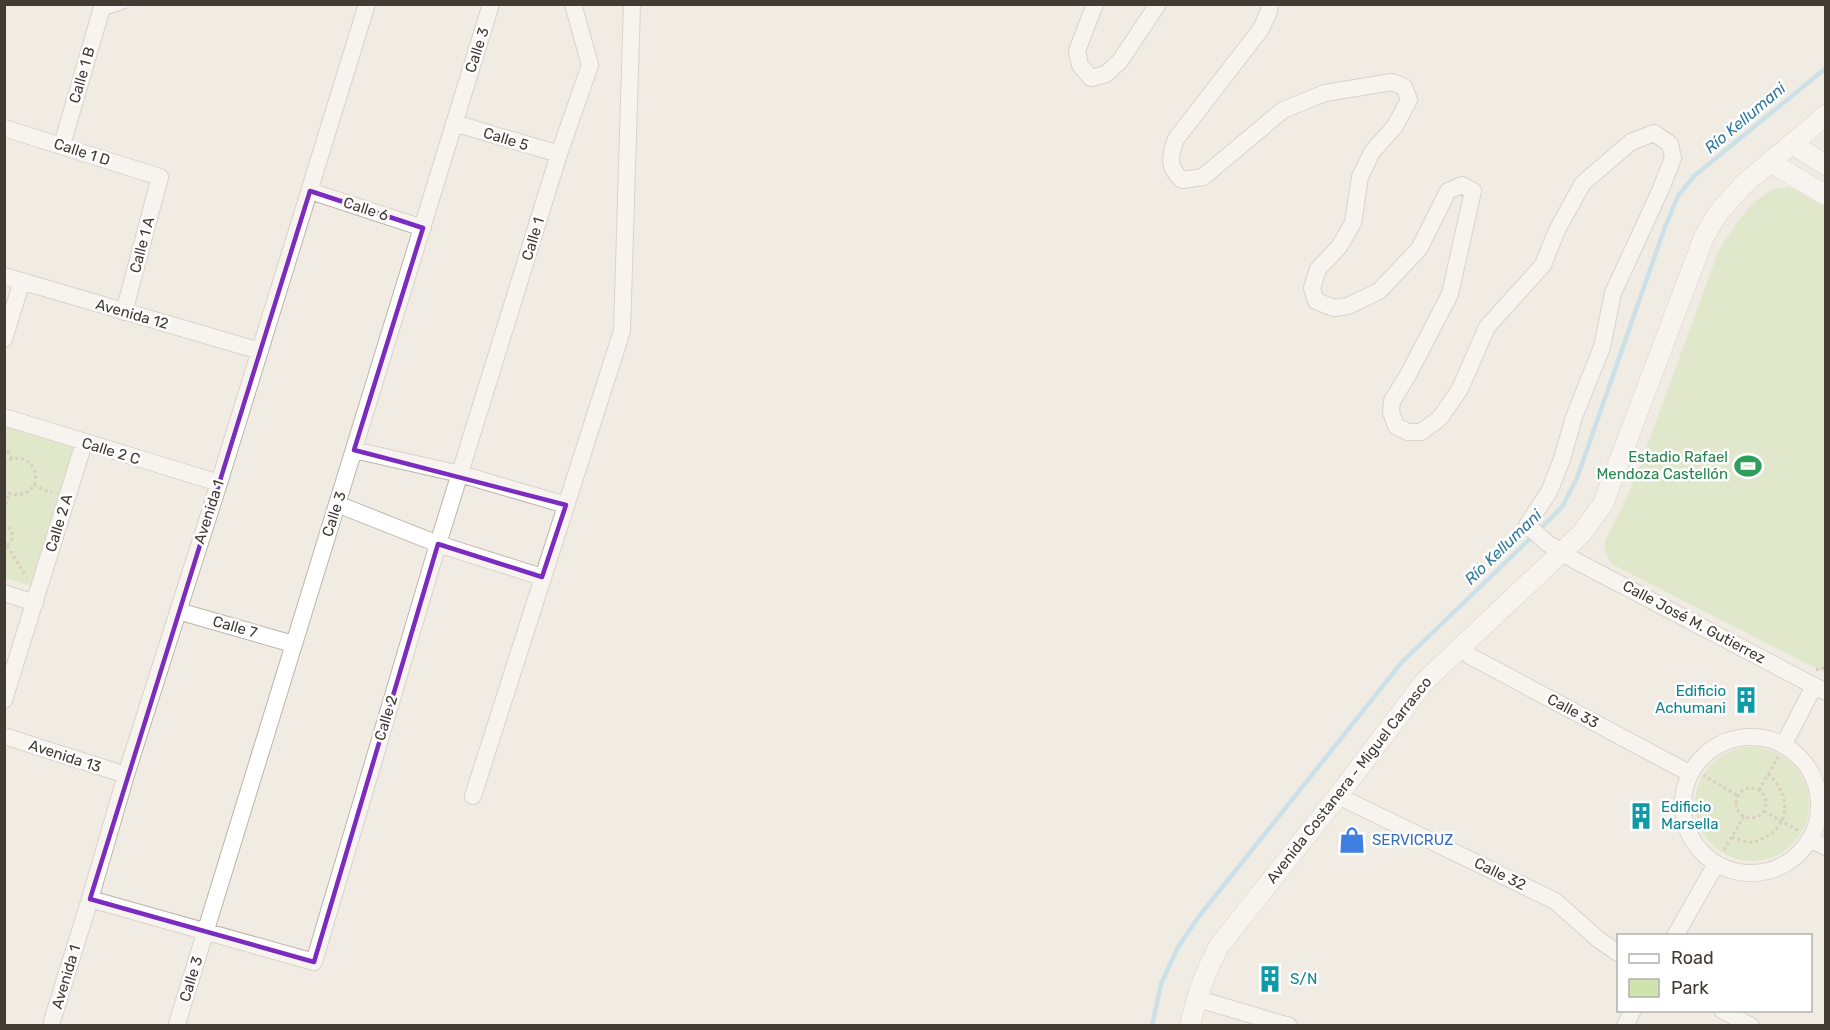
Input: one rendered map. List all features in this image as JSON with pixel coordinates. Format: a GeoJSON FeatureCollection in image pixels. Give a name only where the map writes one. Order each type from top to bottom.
{"type":"FeatureCollection","features":[{"type":"Feature","properties":{"kind":"street","name":"Avenida 1"},"geometry":{"type":"LineString","coordinates":[[52,1021],[126,776],[367,4]]}},
{"type":"Feature","properties":{"kind":"street","name":"Calle 3"},"geometry":{"type":"LineString","coordinates":[[177,1024],[491,4]]}},
{"type":"Feature","properties":{"kind":"street","name":"Calle 1"},"geometry":{"type":"LineString","coordinates":[[460,474],[559,154],[590,65],[573,4]]}},
{"type":"Feature","properties":{"kind":"street"},"geometry":{"type":"LineString","coordinates":[[473,796],[622,331],[632,4]]}},
{"type":"Feature","properties":{"kind":"street"},"geometry":{"type":"LineString","coordinates":[[1095,4],[1077,51],[1080,65],[1091,78],[1106,74],[1120,60],[1158,4]]}},
{"type":"Feature","properties":{"kind":"street","name":"Calle José M. Gutierrez"},"geometry":{"type":"LineString","coordinates":[[1270,4],[1261,29],[1176,139],[1170,155],[1174,173],[1182,180],[1203,177],[1283,110],[1325,93],[1392,82],[1404,87],[1409,100],[1395,126],[1372,152],[1360,177],[1353,223],[1339,247],[1318,269],[1312,288],[1316,301],[1334,308],[1348,306],[1379,291],[1419,249],[1448,191],[1462,186],[1473,191],[1450,294],[1392,401],[1391,412],[1396,426],[1408,432],[1420,432],[1440,418],[1460,389],[1487,327],[1543,265],[1557,230],[1583,183],[1631,142],[1654,133],[1670,144],[1673,158],[1613,293],[1602,347],[1574,417],[1562,459],[1549,492],[1527,525],[1555,548],[1820,689]]}},
{"type":"Feature","properties":{"kind":"street","name":"Calle 1 B"},"geometry":{"type":"LineString","coordinates":[[62,146],[102,8]]}},
{"type":"Feature","properties":{"kind":"street","name":"Avenida Costanera - Miguel Carrasco"},"geometry":{"type":"LineString","coordinates":[[1190,1026],[1195,998],[1219,946],[1338,796],[1425,681],[1555,548],[1582,533],[1603,504],[1704,237],[1724,206],[1743,185],[1826,115]]}},
{"type":"Feature","properties":{"kind":"street","name":"Calle 5"},"geometry":{"type":"LineString","coordinates":[[454,123],[559,154]]}},
{"type":"Feature","properties":{"kind":"street","name":"Calle 1 D"},"geometry":{"type":"LineString","coordinates":[[4,129],[160,177]]}},
{"type":"Feature","properties":{"kind":"street"},"geometry":{"type":"LineString","coordinates":[[1792,144],[1826,165]]}},
{"type":"Feature","properties":{"kind":"street"},"geometry":{"type":"LineString","coordinates":[[1771,163],[1826,195]]}},
{"type":"Feature","properties":{"kind":"street","name":"Calle 1 A"},"geometry":{"type":"LineString","coordinates":[[124,312],[160,177]]}},
{"type":"Feature","properties":{"kind":"street","name":"Calle 6"},"geometry":{"type":"LineString","coordinates":[[310,191],[423,228]]}},
{"type":"Feature","properties":{"kind":"street","name":"Avenida 12"},"geometry":{"type":"LineString","coordinates":[[4,276],[260,351]]}},
{"type":"Feature","properties":{"kind":"street"},"geometry":{"type":"LineString","coordinates":[[4,339],[22,281]]}},
{"type":"Feature","properties":{"kind":"street","name":"Calle 2 C"},"geometry":{"type":"LineString","coordinates":[[4,417],[219,483]]}},
{"type":"Feature","properties":{"kind":"street","name":"Calle 2 A"},"geometry":{"type":"LineString","coordinates":[[4,700],[84,443]]}},
{"type":"Feature","properties":{"kind":"street"},"geometry":{"type":"LineString","coordinates":[[354,450],[460,474],[566,505]]}},
{"type":"Feature","properties":{"kind":"street","name":"Calle 2"},"geometry":{"type":"LineString","coordinates":[[206,932],[314,962],[460,474]]}},
{"type":"Feature","properties":{"kind":"street"},"geometry":{"type":"LineString","coordinates":[[338,504],[438,544],[543,578]]}},
{"type":"Feature","properties":{"kind":"street"},"geometry":{"type":"LineString","coordinates":[[4,593],[35,603]]}},
{"type":"Feature","properties":{"kind":"street","name":"Calle 7"},"geometry":{"type":"LineString","coordinates":[[178,611],[293,644]]}},
{"type":"Feature","properties":{"kind":"street","name":"Calle 33"},"geometry":{"type":"LineString","coordinates":[[1461,645],[1470,656],[1689,773]]}},
{"type":"Feature","properties":{"kind":"street"},"geometry":{"type":"LineString","coordinates":[[1784,744],[1820,689]]}},
{"type":"Feature","properties":{"kind":"street"},"geometry":{"type":"LineString","coordinates":[[1744,736],[1764,737],[1784,744],[1802,757],[1814,776],[1820,797],[1818,844],[1779,868],[1758,873],[1736,872],[1716,864],[1699,850],[1688,831],[1683,810],[1684,789],[1689,773],[1706,753],[1724,742],[1744,736]]}},
{"type":"Feature","properties":{"kind":"street","name":"Avenida 13"},"geometry":{"type":"LineString","coordinates":[[5,738],[126,776]]}},
{"type":"Feature","properties":{"kind":"street","name":"Calle 32"},"geometry":{"type":"LineString","coordinates":[[1338,796],[1555,901],[1599,940],[1617,952]]}},
{"type":"Feature","properties":{"kind":"street"},"geometry":{"type":"LineString","coordinates":[[1676,934],[1716,864]]}},
{"type":"Feature","properties":{"kind":"street"},"geometry":{"type":"LineString","coordinates":[[90,899],[206,932]]}},
{"type":"Feature","properties":{"kind":"street"},"geometry":{"type":"LineString","coordinates":[[1195,998],[1289,1026]]}},
{"type":"Feature","properties":{"kind":"street"},"geometry":{"type":"LineString","coordinates":[[1625,1026],[1633,1012]]}},
{"type":"Feature","properties":{"kind":"street"},"geometry":{"type":"LineString","coordinates":[[1724,1012],[1751,1026]]}},
{"type":"Feature","properties":{"kind":"lane"},"geometry":{"type":"LineString","coordinates":[[102,8],[125,4]]}},
{"type":"Feature","properties":{"kind":"path"},"geometry":{"type":"LineString","coordinates":[[4,446],[12,458]]}},
{"type":"Feature","properties":{"kind":"path"},"geometry":{"type":"LineString","coordinates":[[4,463],[12,458],[24,459],[29,462],[36,473],[34,485],[25,494],[19,495],[4,490]]}},
{"type":"Feature","properties":{"kind":"path"},"geometry":{"type":"LineString","coordinates":[[34,485],[60,496]]}},
{"type":"Feature","properties":{"kind":"path"},"geometry":{"type":"LineString","coordinates":[[4,510],[9,493]]}},
{"type":"Feature","properties":{"kind":"path"},"geometry":{"type":"LineString","coordinates":[[4,524],[10,527],[13,535],[6,546],[28,578]]}},
{"type":"Feature","properties":{"kind":"path"},"geometry":{"type":"LineString","coordinates":[[1759,790],[1784,744]]}},
{"type":"Feature","properties":{"kind":"path"},"geometry":{"type":"LineString","coordinates":[[1689,773],[1702,775],[1739,796]]}},
{"type":"Feature","properties":{"kind":"path"},"geometry":{"type":"LineString","coordinates":[[1732,837],[1750,842],[1760,840],[1770,835],[1781,821],[1785,800],[1782,789],[1768,774]]}},
{"type":"Feature","properties":{"kind":"path"},"geometry":{"type":"LineString","coordinates":[[1747,789],[1759,790],[1766,800],[1764,811],[1754,818],[1744,816],[1738,809],[1739,796],[1747,789]]}},
{"type":"Feature","properties":{"kind":"path"},"geometry":{"type":"LineString","coordinates":[[1764,811],[1818,844]]}},
{"type":"Feature","properties":{"kind":"path"},"geometry":{"type":"LineString","coordinates":[[1716,864],[1744,816]]}},
{"type":"Feature","properties":{"kind":"highlighted area"},"geometry":{"type":"Polygon","coordinates":[[[310,191],[423,228],[354,450],[566,505],[542,577],[438,544],[314,962],[90,899],[310,191]]]}},
{"type":"Feature","properties":{"kind":"green space","name":"Estadio Rafael Mendoza Castellón"},"geometry":{"type":"Polygon","coordinates":[[[1781,187],[1792,188],[1825,207],[1825,673],[1612,564],[1604,546],[1639,468],[1718,252],[1753,204],[1771,190],[1781,187]]]}},
{"type":"Feature","properties":{"kind":"green space"},"geometry":{"type":"Polygon","coordinates":[[[4,425],[74,445],[33,586],[5,578],[4,425]]]}},
{"type":"Feature","properties":{"kind":"green space"},"geometry":{"type":"Polygon","coordinates":[[[1752,747],[1774,751],[1793,763],[1805,782],[1809,804],[1805,826],[1793,845],[1774,857],[1752,861],[1730,857],[1711,845],[1699,826],[1695,804],[1699,782],[1711,763],[1730,751],[1752,747]]]}},
{"type":"Feature","properties":{"kind":"waterway","name":"Río Kellumani"},"geometry":{"type":"LineString","coordinates":[[1539,530],[1562,507],[1577,478],[1678,196],[1694,176],[1826,68]]}},
{"type":"Feature","properties":{"kind":"waterway","name":"Río Kellumani"},"geometry":{"type":"LineString","coordinates":[[1152,1026],[1161,984],[1178,947],[1200,915],[1402,662],[1533,536]]}},
{"type":"Feature","properties":{"kind":"place","name":"Estadio Rafael Mendoza Castellón"},"geometry":{"type":"Point","coordinates":[1748,466]}},
{"type":"Feature","properties":{"kind":"place","name":"Edificio Achumani"},"geometry":{"type":"Point","coordinates":[1746,700]}},
{"type":"Feature","properties":{"kind":"place","name":"Edificio Marsella"},"geometry":{"type":"Point","coordinates":[1641,816]}},
{"type":"Feature","properties":{"kind":"place","name":"SERVICRUZ"},"geometry":{"type":"Point","coordinates":[1352,840]}},
{"type":"Feature","properties":{"kind":"place","name":"S/N"},"geometry":{"type":"Point","coordinates":[1270,979]}}]}
